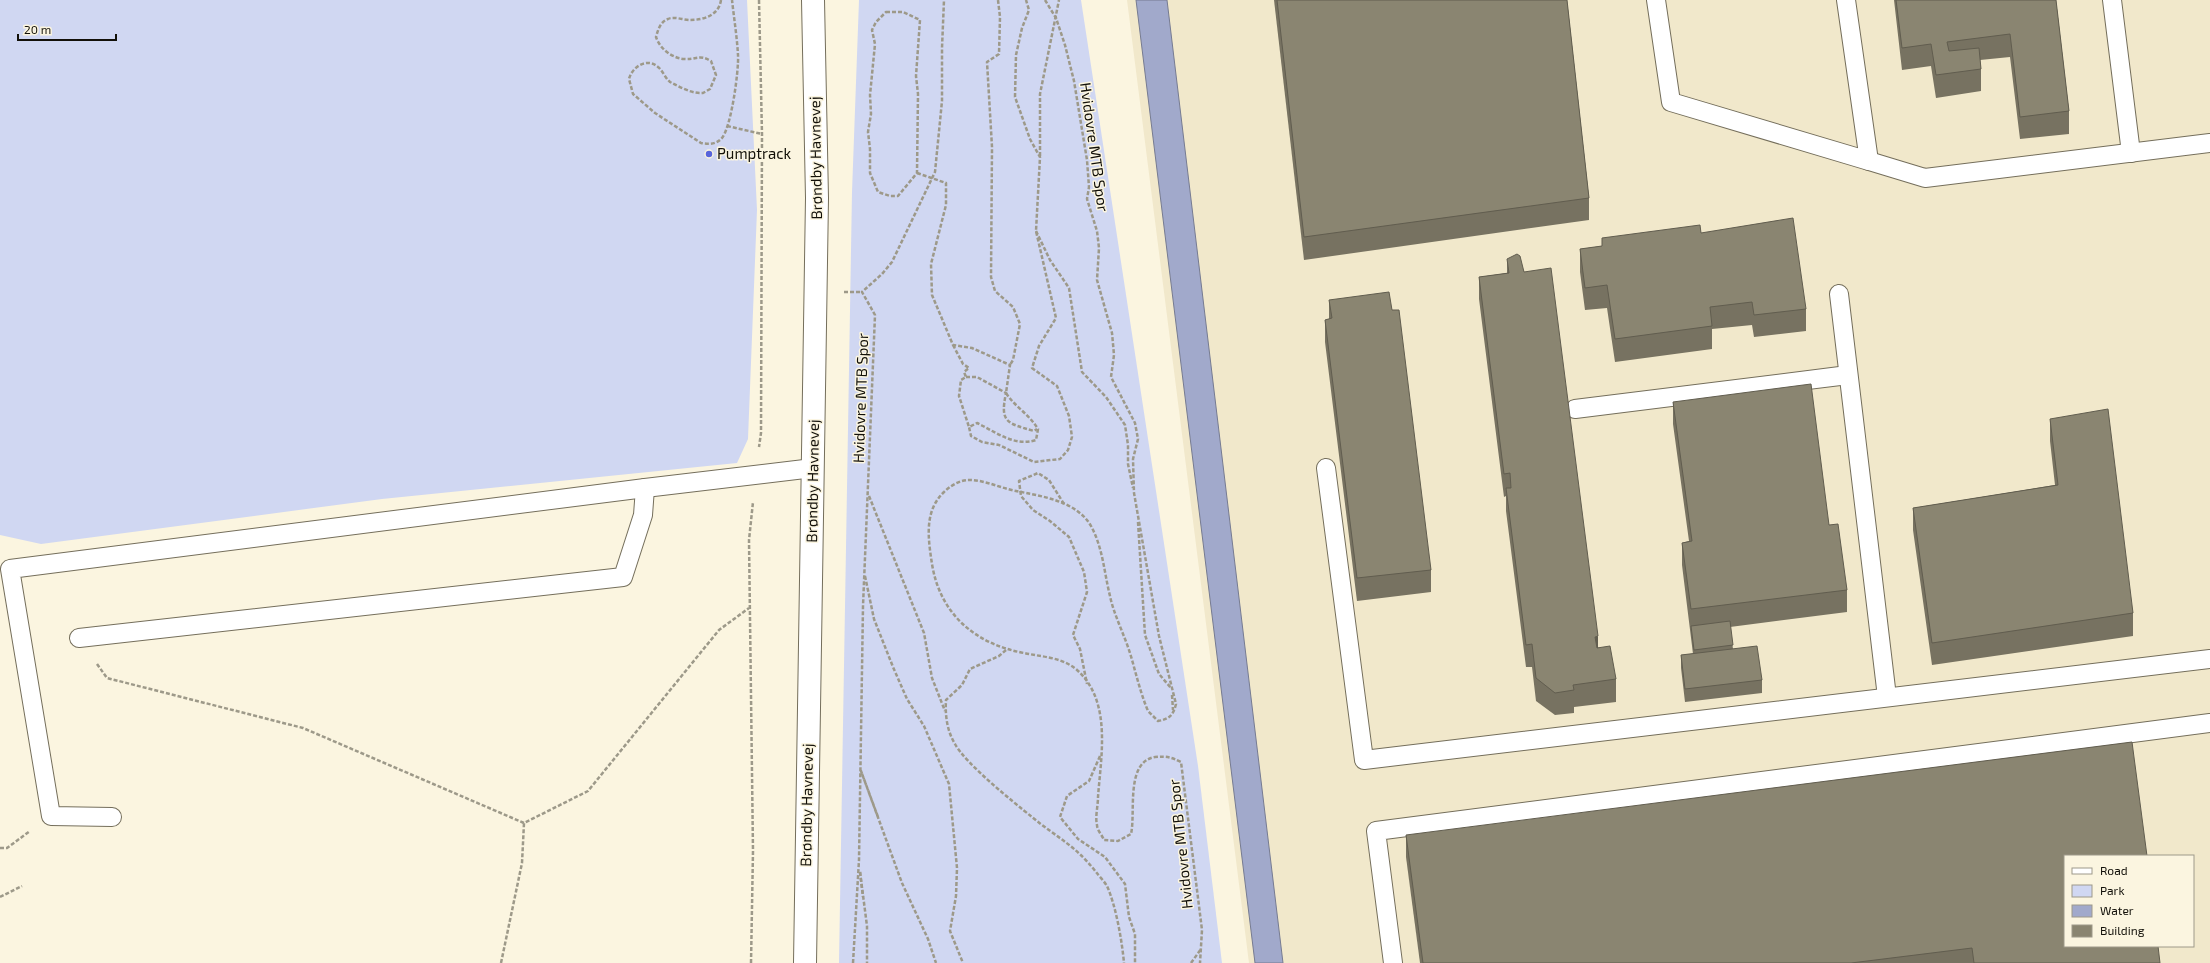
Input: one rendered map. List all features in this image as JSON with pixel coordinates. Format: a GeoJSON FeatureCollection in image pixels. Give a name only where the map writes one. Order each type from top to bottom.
{"type":"FeatureCollection","features":[{"type":"Feature","properties":{"kind":"street","name":"Brøndby Havnevej"},"geometry":{"type":"LineString","coordinates":[[805,963],[814,468],[817,198],[813,0]]}},
{"type":"Feature","properties":{"kind":"lane"},"geometry":{"type":"LineString","coordinates":[[1656,0],[1671,102],[1925,178],[2210,143]]}},
{"type":"Feature","properties":{"kind":"lane"},"geometry":{"type":"LineString","coordinates":[[1846,0],[1869,161]]}},
{"type":"Feature","properties":{"kind":"lane"},"geometry":{"type":"LineString","coordinates":[[2112,0],[2130,153]]}},
{"type":"Feature","properties":{"kind":"lane"},"geometry":{"type":"LineString","coordinates":[[1839,294],[1887,698]]}},
{"type":"Feature","properties":{"kind":"lane"},"geometry":{"type":"LineString","coordinates":[[1575,409],[1848,375]]}},
{"type":"Feature","properties":{"kind":"lane"},"geometry":{"type":"LineString","coordinates":[[112,817],[51,816],[10,569],[645,488],[814,468]]}},
{"type":"Feature","properties":{"kind":"lane"},"geometry":{"type":"LineString","coordinates":[[1326,468],[1364,760],[2210,659]]}},
{"type":"Feature","properties":{"kind":"lane"},"geometry":{"type":"LineString","coordinates":[[79,638],[623,577],[643,515],[645,488]]}},
{"type":"Feature","properties":{"kind":"lane"},"geometry":{"type":"LineString","coordinates":[[1393,963],[1376,831],[2210,723]]}},
{"type":"Feature","properties":{"kind":"path"},"geometry":{"type":"LineString","coordinates":[[721,0],[720,7],[712,16],[689,20],[672,18],[667,19],[661,24],[656,37],[662,48],[670,54],[685,59],[704,57],[711,61],[716,75],[710,89],[703,93],[691,91],[669,81],[657,66],[645,63],[635,68],[630,74],[629,83],[633,94],[655,113],[701,143],[707,144],[721,140],[727,126],[735,92],[738,56],[732,0]]}},
{"type":"Feature","properties":{"kind":"path","name":"Hvidovre MTB Spor"},"geometry":{"type":"LineString","coordinates":[[853,963],[859,866],[864,573],[875,315],[862,292],[882,274],[892,262],[933,177],[939,145],[942,102],[944,0]]}},
{"type":"Feature","properties":{"kind":"path"},"geometry":{"type":"LineString","coordinates":[[998,0],[1000,16],[999,54],[987,62],[992,147],[991,277],[996,291],[1013,308],[1020,324],[1013,360],[1010,365],[1004,416],[1009,422],[1021,427],[1034,431],[1038,429]]}},
{"type":"Feature","properties":{"kind":"path"},"geometry":{"type":"LineString","coordinates":[[1026,0],[1029,10],[1022,28],[1016,55],[1015,98],[1030,139],[1040,157]]}},
{"type":"Feature","properties":{"kind":"path","name":"Hvidovre MTB Spor"},"geometry":{"type":"LineString","coordinates":[[1045,0],[1056,18],[1065,45],[1074,81],[1087,160],[1089,187],[1087,199],[1097,231],[1099,248],[1097,280],[1112,333],[1114,355],[1111,377],[1135,423],[1138,439],[1133,459],[1134,493],[1159,636],[1176,704],[1173,715],[1166,720],[1158,721],[1148,711],[1144,703],[1108,588],[1105,562],[1090,525],[1085,519],[1064,503],[1049,480],[1038,473],[1019,481],[1021,496],[1033,510],[1050,521],[1069,537],[1084,572],[1087,592],[1073,635],[1080,649],[1087,684]]}},
{"type":"Feature","properties":{"kind":"path","name":"Hvidovre MTB Spor"},"geometry":{"type":"LineString","coordinates":[[969,427],[971,436],[982,442],[998,445],[1034,462],[1060,459],[1068,450],[1072,437],[1069,416],[1057,386],[1032,368],[1038,346],[1056,318],[1036,231],[1040,157],[1040,94],[1045,63],[1059,0]]}},
{"type":"Feature","properties":{"kind":"path"},"geometry":{"type":"LineString","coordinates":[[886,12],[903,12],[920,20],[916,76],[918,94],[916,173],[898,196],[890,196],[878,192],[870,173],[868,132],[871,114],[870,95],[875,44],[872,30],[876,22],[886,12]]}},
{"type":"Feature","properties":{"kind":"path"},"geometry":{"type":"LineString","coordinates":[[727,126],[762,134]]}},
{"type":"Feature","properties":{"kind":"path"},"geometry":{"type":"LineString","coordinates":[[916,173],[946,182],[946,205],[931,264],[932,295],[953,345],[964,364],[969,368],[964,372],[966,377]]}},
{"type":"Feature","properties":{"kind":"path","name":"Hvidovre MTB Spor"},"geometry":{"type":"LineString","coordinates":[[1036,231],[1050,260],[1069,288],[1082,372],[1106,397],[1125,425],[1128,445],[1128,464],[1137,511],[1145,635],[1159,674],[1172,689]]}},
{"type":"Feature","properties":{"kind":"path"},"geometry":{"type":"LineString","coordinates":[[953,345],[972,348],[1010,365]]}},
{"type":"Feature","properties":{"kind":"path"},"geometry":{"type":"LineString","coordinates":[[966,377],[977,377],[1006,393],[1012,402],[1030,416],[1038,429],[1036,440],[1026,443],[1003,438],[977,423],[969,427],[959,396],[962,380],[966,377]]}},
{"type":"Feature","properties":{"kind":"path","name":"Hvidovre MTB Spor"},"geometry":{"type":"LineString","coordinates":[[1064,503],[984,482],[967,480],[950,486],[936,500],[929,518],[929,538],[932,566],[938,589],[965,626],[980,639],[1006,650],[1061,660],[1078,670],[1087,684],[1101,717],[1101,754],[1096,826],[1104,840],[1118,841],[1131,834],[1134,783],[1142,765],[1149,758],[1168,755],[1181,762],[1184,774],[1184,794],[1202,930],[1200,963]]}},
{"type":"Feature","properties":{"kind":"path"},"geometry":{"type":"LineString","coordinates":[[868,495],[924,633],[932,678],[945,712],[955,745],[974,767],[1031,817],[1071,844],[1088,861],[1107,886],[1123,945],[1124,963]]}},
{"type":"Feature","properties":{"kind":"path","name":"Hvidovre MTB Spor"},"geometry":{"type":"LineString","coordinates":[[864,573],[874,619],[893,667],[907,699],[924,726],[949,784],[957,868],[956,896],[950,931],[963,963]]}},
{"type":"Feature","properties":{"kind":"path"},"geometry":{"type":"LineString","coordinates":[[79,638],[107,678],[303,728],[524,823],[588,791],[719,630],[750,607]]}},
{"type":"Feature","properties":{"kind":"path"},"geometry":{"type":"LineString","coordinates":[[945,712],[946,700],[962,685],[970,669],[999,656],[1006,650]]}},
{"type":"Feature","properties":{"kind":"path","name":"Hvidovre MTB Spor"},"geometry":{"type":"LineString","coordinates":[[1101,754],[1088,781],[1067,796],[1060,817],[1078,839],[1105,857],[1125,884],[1129,917],[1135,934],[1135,963]]}},
{"type":"Feature","properties":{"kind":"path","name":"Hvidovre MTB Spor"},"geometry":{"type":"LineString","coordinates":[[861,770],[902,883],[928,939],[936,963]]}},
{"type":"Feature","properties":{"kind":"path"},"geometry":{"type":"LineString","coordinates":[[0,848],[8,848],[51,816]]}},
{"type":"Feature","properties":{"kind":"path"},"geometry":{"type":"LineString","coordinates":[[501,963],[522,863],[524,823]]}},
{"type":"Feature","properties":{"kind":"path","name":"Hvidovre MTB Spor"},"geometry":{"type":"LineString","coordinates":[[859,866],[867,926],[867,963]]}},
{"type":"Feature","properties":{"kind":"path"},"geometry":{"type":"LineString","coordinates":[[0,897],[22,886]]}},
{"type":"Feature","properties":{"kind":"path"},"geometry":{"type":"LineString","coordinates":[[1190,963],[1201,949]]}},
{"type":"Feature","properties":{"kind":"shaded area"},"geometry":{"type":"Polygon","coordinates":[[[1127,0],[2210,0],[2210,963],[1249,963],[1127,0]]]}},
{"type":"Feature","properties":{"kind":"green space"},"geometry":{"type":"Polygon","coordinates":[[[0,0],[747,0],[757,210],[748,439],[737,463],[382,499],[41,544],[0,535],[0,0]]]}},
{"type":"Feature","properties":{"kind":"green space"},"geometry":{"type":"Polygon","coordinates":[[[859,0],[1081,0],[1198,766],[1222,963],[839,963],[852,192],[859,0]]]}},
{"type":"Feature","properties":{"kind":"water"},"geometry":{"type":"Polygon","coordinates":[[[1136,0],[1167,0],[1283,963],[1255,963],[1136,0]]]}},
{"type":"Feature","properties":{"kind":"building"},"geometry":{"type":"Polygon","coordinates":[[[1277,0],[1567,0],[1589,198],[1304,237],[1277,0]]]}},
{"type":"Feature","properties":{"kind":"building"},"geometry":{"type":"Polygon","coordinates":[[[1896,0],[2056,0],[2069,111],[2020,117],[2010,34],[1947,42],[1949,51],[1979,48],[1981,69],[1936,75],[1931,44],[1902,48],[1896,0]]]}},
{"type":"Feature","properties":{"kind":"building"},"geometry":{"type":"Polygon","coordinates":[[[1793,218],[1806,309],[1754,315],[1752,302],[1710,307],[1712,326],[1615,339],[1607,285],[1585,288],[1580,249],[1602,246],[1602,238],[1700,225],[1701,233],[1793,218]]]}},
{"type":"Feature","properties":{"kind":"building"},"geometry":{"type":"Polygon","coordinates":[[[1517,254],[1520,256],[1524,272],[1551,268],[1598,636],[1595,637],[1597,648],[1610,646],[1616,679],[1573,685],[1574,690],[1555,693],[1536,678],[1532,644],[1526,645],[1506,488],[1511,488],[1510,473],[1504,474],[1479,277],[1509,273],[1507,259],[1517,254]]]}},
{"type":"Feature","properties":{"kind":"building"},"geometry":{"type":"Polygon","coordinates":[[[1389,292],[1392,310],[1399,310],[1431,570],[1357,578],[1325,320],[1332,318],[1329,300],[1389,292]]]}},
{"type":"Feature","properties":{"kind":"building"},"geometry":{"type":"Polygon","coordinates":[[[1811,384],[1829,525],[1838,524],[1847,590],[1691,609],[1682,543],[1692,541],[1673,402],[1811,384]]]}},
{"type":"Feature","properties":{"kind":"building"},"geometry":{"type":"Polygon","coordinates":[[[2108,409],[2133,613],[1932,643],[1913,508],[2058,485],[2050,419],[2108,409]]]}},
{"type":"Feature","properties":{"kind":"building"},"geometry":{"type":"Polygon","coordinates":[[[1730,621],[1733,645],[1694,650],[1691,626],[1730,621]]]}},
{"type":"Feature","properties":{"kind":"building"},"geometry":{"type":"Polygon","coordinates":[[[1757,646],[1762,680],[1685,689],[1681,655],[1757,646]]]}},
{"type":"Feature","properties":{"kind":"building"},"geometry":{"type":"Polygon","coordinates":[[[2132,742],[2147,855],[2064,855],[2064,947],[2158,947],[2160,963],[1974,963],[1972,948],[1851,963],[1423,963],[1406,835],[2132,742]]]}},
{"type":"Feature","properties":{"kind":"place","name":"Pumptrack"},"geometry":{"type":"Point","coordinates":[709,154]}}]}
